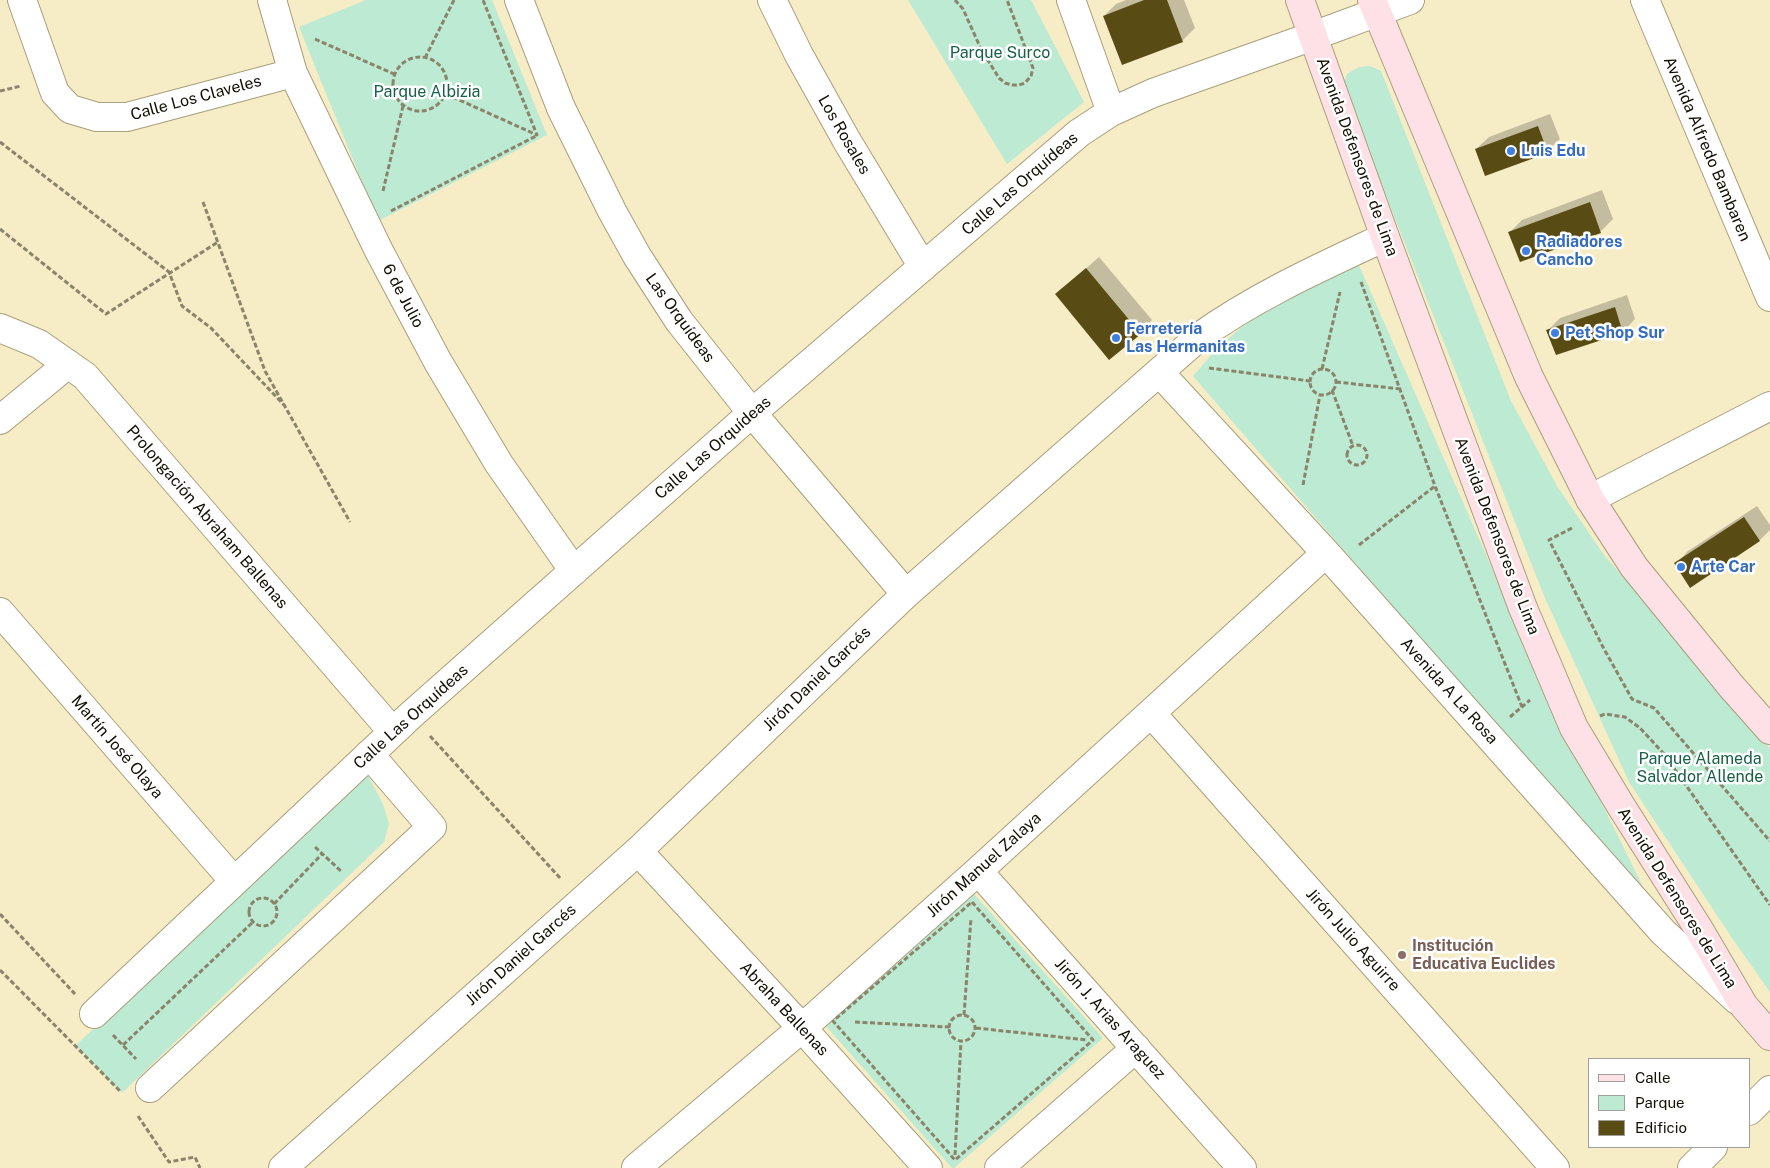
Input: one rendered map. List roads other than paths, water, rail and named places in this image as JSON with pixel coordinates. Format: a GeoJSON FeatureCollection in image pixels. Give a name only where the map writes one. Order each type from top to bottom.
{"type":"FeatureCollection","features":[{"type":"Feature","properties":{"kind":"main road","name":"Avenida Defensores de Lima"},"geometry":{"type":"LineString","coordinates":[[1300,0],[1523,608],[1574,728],[1700,931],[1744,1006],[1770,1036]]}},
{"type":"Feature","properties":{"kind":"main road"},"geometry":{"type":"LineString","coordinates":[[1375,7],[1529,377],[1594,506],[1634,566],[1731,686],[1770,730]]}},
{"type":"Feature","properties":{"kind":"street","name":"Calle Los Claveles"},"geometry":{"type":"LineString","coordinates":[[22,0],[55,93],[70,109],[97,117],[127,117],[293,73]]}},
{"type":"Feature","properties":{"kind":"street","name":"Las Orquídeas"},"geometry":{"type":"LineString","coordinates":[[519,0],[567,120],[612,211],[637,256],[679,321],[752,413],[906,594]]}},
{"type":"Feature","properties":{"kind":"street","name":"Los Rosales"},"geometry":{"type":"LineString","coordinates":[[772,0],[799,55],[846,141],[923,267]]}},
{"type":"Feature","properties":{"kind":"street"},"geometry":{"type":"LineString","coordinates":[[1072,0],[1111,112]]}},
{"type":"Feature","properties":{"kind":"street","name":"Calle Las Orquídeas"},"geometry":{"type":"LineString","coordinates":[[94,1014],[402,724],[752,413],[1079,133],[1111,112],[1153,93],[1313,36],[1375,7],[1410,0]]}},
{"type":"Feature","properties":{"kind":"street","name":"Avenida Alfredo Bambaren"},"geometry":{"type":"LineString","coordinates":[[1645,0],[1770,297]]}},
{"type":"Feature","properties":{"kind":"street","name":"6 de Julio"},"geometry":{"type":"LineString","coordinates":[[275,11],[293,73],[371,221],[438,362],[499,464],[574,571]]}},
{"type":"Feature","properties":{"kind":"street","name":"Jirón Daniel Garcés"},"geometry":{"type":"LineString","coordinates":[[282,1168],[638,852],[906,594],[1198,337],[1228,316],[1285,285],[1353,261],[1386,237]]}},
{"type":"Feature","properties":{"kind":"street","name":"Prolongación Abraham Ballenas"},"geometry":{"type":"LineString","coordinates":[[0,328],[39,344],[85,376],[402,724]]}},
{"type":"Feature","properties":{"kind":"street"},"geometry":{"type":"LineString","coordinates":[[0,420],[68,364]]}},
{"type":"Feature","properties":{"kind":"street","name":"Avenida A La Rosa"},"geometry":{"type":"LineString","coordinates":[[1159,372],[1289,513],[1663,932],[1744,1006]]}},
{"type":"Feature","properties":{"kind":"street"},"geometry":{"type":"LineString","coordinates":[[1594,506],[1770,406]]}},
{"type":"Feature","properties":{"kind":"street","name":"Jirón Manuel Zalaya"},"geometry":{"type":"LineString","coordinates":[[636,1168],[802,1028],[1151,713],[1330,559]]}},
{"type":"Feature","properties":{"kind":"street","name":"Martín José Olaya"},"geometry":{"type":"LineString","coordinates":[[0,612],[234,882]]}},
{"type":"Feature","properties":{"kind":"street","name":"Jirón Julio Aguirre"},"geometry":{"type":"LineString","coordinates":[[1151,713],[1555,1168]]}},
{"type":"Feature","properties":{"kind":"street"},"geometry":{"type":"LineString","coordinates":[[150,1088],[432,827],[369,754]]}},
{"type":"Feature","properties":{"kind":"street","name":"Abraha Ballenas"},"geometry":{"type":"LineString","coordinates":[[638,852],[802,1028],[928,1168]]}},
{"type":"Feature","properties":{"kind":"street","name":"Jirón J. Arias Araguez"},"geometry":{"type":"LineString","coordinates":[[978,871],[1242,1168]]}},
{"type":"Feature","properties":{"kind":"street"},"geometry":{"type":"LineString","coordinates":[[999,1168],[1136,1048]]}},
{"type":"Feature","properties":{"kind":"street"},"geometry":{"type":"LineString","coordinates":[[1750,1110],[1770,1090]]}},
{"type":"Feature","properties":{"kind":"street"},"geometry":{"type":"LineString","coordinates":[[1692,1168],[1713,1148]]}},
{"type":"Feature","properties":{"kind":"place","name":"Luis Edu"},"geometry":{"type":"Point","coordinates":[1511,151]}},
{"type":"Feature","properties":{"kind":"place","name":"Radiadores Cancho"},"geometry":{"type":"Point","coordinates":[1526,251]}},
{"type":"Feature","properties":{"kind":"place","name":"Pet Shop Sur"},"geometry":{"type":"Point","coordinates":[1555,333]}},
{"type":"Feature","properties":{"kind":"place","name":"Ferretería Las Hermanitas"},"geometry":{"type":"Point","coordinates":[1116,338]}},
{"type":"Feature","properties":{"kind":"place","name":"Arte Car"},"geometry":{"type":"Point","coordinates":[1681,567]}},
{"type":"Feature","properties":{"kind":"place","name":"Institución Educativa Euclides"},"geometry":{"type":"Point","coordinates":[1402,955]}},
{"type":"Feature","properties":{"kind":"park label","name":"Parque Surco"},"geometry":{"type":"Point","coordinates":[1000,53]}},
{"type":"Feature","properties":{"kind":"park label","name":"Parque Albizia"},"geometry":{"type":"Point","coordinates":[427,92]}},
{"type":"Feature","properties":{"kind":"park label","name":"Parque Alameda Salvador Allende"},"geometry":{"type":"Point","coordinates":[1700,768]}}]}
